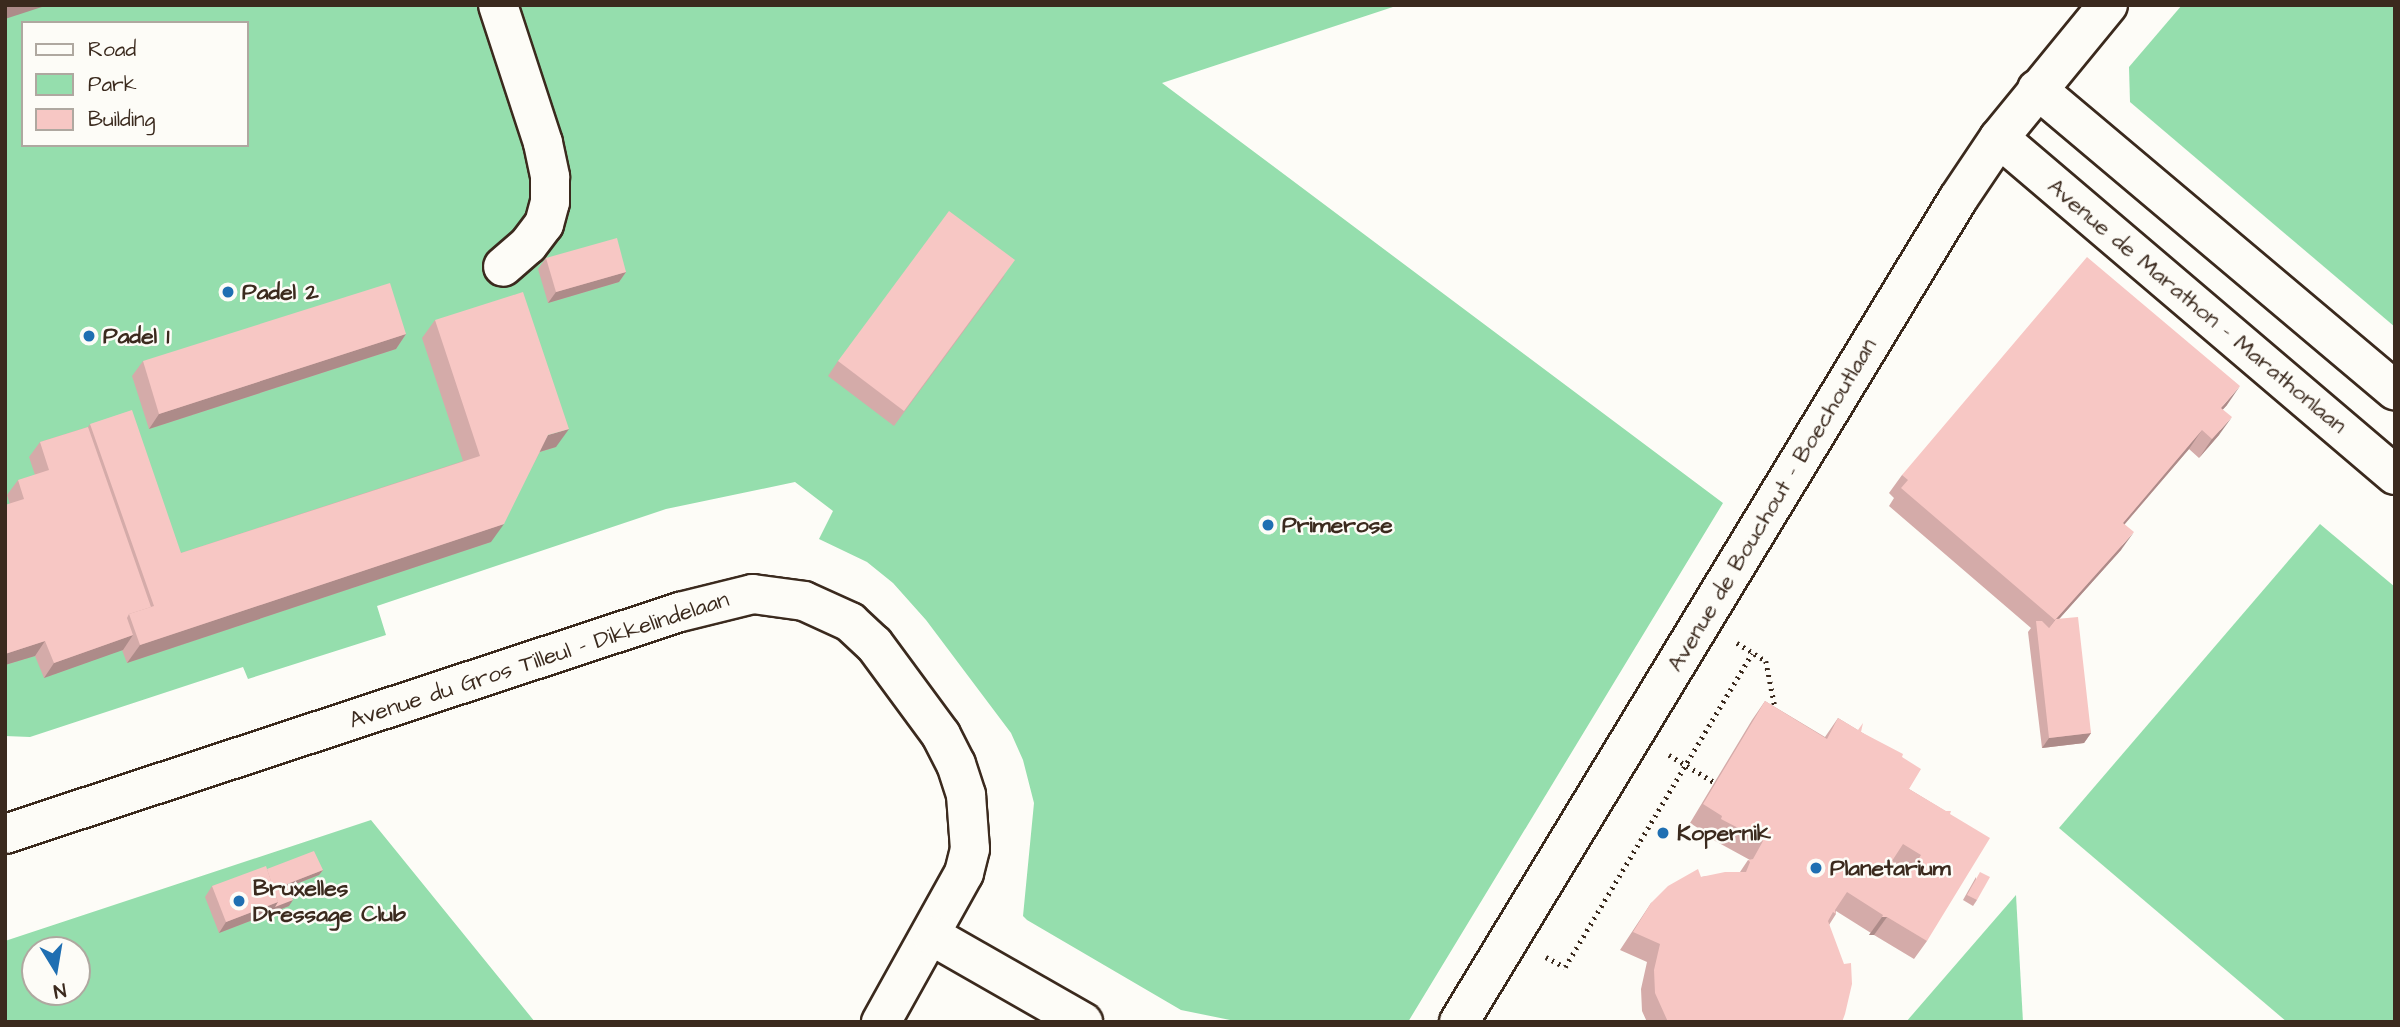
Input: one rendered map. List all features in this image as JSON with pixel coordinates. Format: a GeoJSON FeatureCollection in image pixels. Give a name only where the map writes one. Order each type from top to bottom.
{"type":"FeatureCollection","features":[{"type":"Feature","properties":{"kind":"street"},"geometry":{"type":"LineString","coordinates":[[498,5],[542,143],[550,177],[550,202],[544,224],[528,246],[503,267]]}},
{"type":"Feature","properties":{"kind":"street","name":"Avenue de Bouchout - Boechoutlaan"},"geometry":{"type":"LineString","coordinates":[[1459,1022],[1958,198],[2037,89],[2108,5]]}},
{"type":"Feature","properties":{"kind":"street"},"geometry":{"type":"LineString","coordinates":[[2037,89],[2395,390]]}},
{"type":"Feature","properties":{"kind":"street","name":"Avenue de Marathon - Marathonlaan"},"geometry":{"type":"LineString","coordinates":[[1999,138],[2395,475]]}},
{"type":"Feature","properties":{"kind":"street","name":"Avenue du Gros Tilleul - Dikkelindelaan"},"geometry":{"type":"LineString","coordinates":[[5,834],[680,612],[753,594],[778,596],[827,610],[850,622],[874,644],[941,735],[956,764],[966,795],[970,849],[964,873],[932,936]]}},
{"type":"Feature","properties":{"kind":"street"},"geometry":{"type":"LineString","coordinates":[[881,1022],[932,936],[1083,1022]]}},
{"type":"Feature","properties":{"kind":"path"},"geometry":{"type":"LineString","coordinates":[[1737,643],[1766,661],[1779,723]]}},
{"type":"Feature","properties":{"kind":"path"},"geometry":{"type":"LineString","coordinates":[[1545,957],[1565,967],[1752,653]]}},
{"type":"Feature","properties":{"kind":"path"},"geometry":{"type":"LineString","coordinates":[[1668,755],[1714,782]]}},
{"type":"Feature","properties":{"kind":"green space","name":"Primerose"},"geometry":{"type":"Polygon","coordinates":[[[5,5],[1399,5],[1162,83],[1723,503],[1408,1022],[1240,1022],[1181,1010],[1027,920],[1023,916],[1034,803],[1023,760],[1011,733],[926,620],[893,583],[867,562],[819,539],[833,511],[795,482],[666,509],[377,606],[386,635],[248,679],[243,667],[30,737],[5,736],[5,5]]]}},
{"type":"Feature","properties":{"kind":"green space"},"geometry":{"type":"Polygon","coordinates":[[[2182,5],[2395,5],[2395,327],[2130,102],[2129,67],[2182,5]]]}},
{"type":"Feature","properties":{"kind":"green space"},"geometry":{"type":"Polygon","coordinates":[[[2320,524],[2395,587],[2395,1022],[2287,1022],[2059,828],[2320,524]]]}},
{"type":"Feature","properties":{"kind":"green space"},"geometry":{"type":"Polygon","coordinates":[[[371,820],[535,1022],[5,1022],[5,941],[371,820]]]}},
{"type":"Feature","properties":{"kind":"green space"},"geometry":{"type":"Polygon","coordinates":[[[2016,895],[2023,1022],[1906,1022],[2016,895]]]}},
{"type":"Feature","properties":{"kind":"building"},"geometry":{"type":"Polygon","coordinates":[[[949,211],[1015,260],[904,411],[838,361],[949,211]]]}},
{"type":"Feature","properties":{"kind":"building"},"geometry":{"type":"Polygon","coordinates":[[[617,238],[626,272],[556,292],[546,258],[617,238]]]}},
{"type":"Feature","properties":{"kind":"building"},"geometry":{"type":"Polygon","coordinates":[[[2087,257],[2240,386],[2221,408],[2232,417],[2212,439],[2202,430],[2123,523],[2134,532],[2055,620],[1901,488],[1908,480],[1902,475],[2087,257]]]}},
{"type":"Feature","properties":{"kind":"building"},"geometry":{"type":"Polygon","coordinates":[[[390,283],[406,334],[159,414],[143,361],[390,283]]]}},
{"type":"Feature","properties":{"kind":"building"},"geometry":{"type":"Polygon","coordinates":[[[523,292],[569,429],[548,435],[504,524],[140,645],[129,614],[154,606],[90,424],[132,410],[181,553],[480,456],[435,320],[523,292]]]}},
{"type":"Feature","properties":{"kind":"building"},"geometry":{"type":"Polygon","coordinates":[[[88,427],[151,607],[129,614],[127,618],[133,635],[54,663],[45,641],[5,654],[5,505],[24,499],[18,480],[49,470],[40,442],[88,427]]]}},
{"type":"Feature","properties":{"kind":"building"},"geometry":{"type":"Polygon","coordinates":[[[2078,617],[2091,733],[2049,738],[2036,621],[2042,621],[2049,628],[2056,619],[2078,617]]]}},
{"type":"Feature","properties":{"kind":"building","name":"Planetarium"},"geometry":{"type":"Polygon","coordinates":[[[1765,701],[1827,739],[1838,718],[1858,730],[1863,723],[1861,732],[1903,754],[1902,757],[1921,769],[1909,789],[1946,811],[1951,811],[1950,814],[1990,838],[1927,941],[1887,917],[1882,917],[1883,915],[1847,892],[1835,910],[1836,914],[1833,912],[1828,921],[1844,964],[1851,963],[1852,984],[1842,1022],[1668,1022],[1655,993],[1654,970],[1660,944],[1633,932],[1651,903],[1668,886],[1698,869],[1701,877],[1725,872],[1746,872],[1750,862],[1748,860],[1753,859],[1763,841],[1721,819],[1722,816],[1703,804],[1765,701]],[[1903,844],[1892,861],[1910,873],[1921,855],[1903,844]]]}},
{"type":"Feature","properties":{"kind":"building"},"geometry":{"type":"Polygon","coordinates":[[[314,851],[323,870],[287,884],[293,900],[275,907],[278,902],[267,869],[314,851]]]}},
{"type":"Feature","properties":{"kind":"building"},"geometry":{"type":"Polygon","coordinates":[[[266,866],[278,902],[226,922],[212,886],[266,866]]]}},
{"type":"Feature","properties":{"kind":"building"},"geometry":{"type":"Polygon","coordinates":[[[1980,872],[1990,877],[1977,900],[1967,895],[1980,872]]]}},
{"type":"Feature","properties":{"kind":"place","name":"Padel 2"},"geometry":{"type":"Point","coordinates":[228,292]}},
{"type":"Feature","properties":{"kind":"place","name":"Padel 1"},"geometry":{"type":"Point","coordinates":[89,336]}},
{"type":"Feature","properties":{"kind":"place","name":"Primerose"},"geometry":{"type":"Point","coordinates":[1268,525]}},
{"type":"Feature","properties":{"kind":"place","name":"Kopernik"},"geometry":{"type":"Point","coordinates":[1663,833]}},
{"type":"Feature","properties":{"kind":"place","name":"Planetarium"},"geometry":{"type":"Point","coordinates":[1816,868]}},
{"type":"Feature","properties":{"kind":"place","name":"Bruxelles Dressage Club"},"geometry":{"type":"Point","coordinates":[239,901]}}]}
